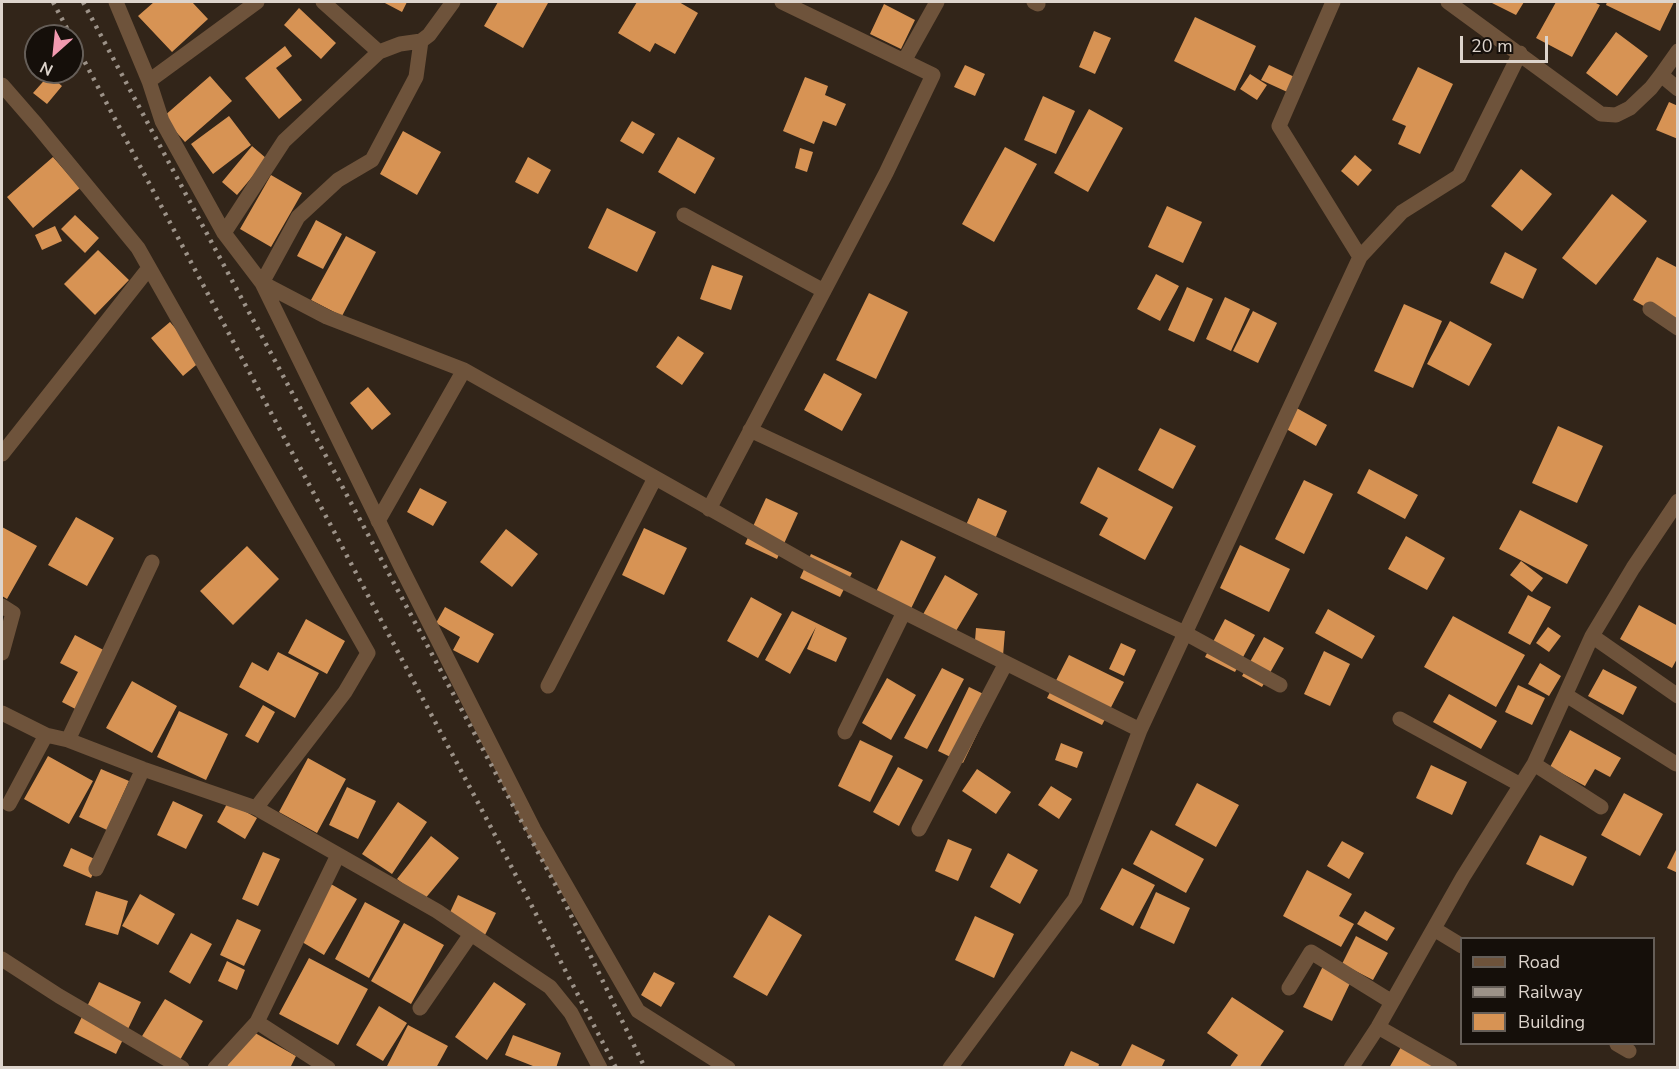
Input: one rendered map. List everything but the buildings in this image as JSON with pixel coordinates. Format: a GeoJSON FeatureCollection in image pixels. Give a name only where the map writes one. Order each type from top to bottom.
{"type":"FeatureCollection","features":[{"type":"Feature","properties":{"kind":"street"},"geometry":{"type":"LineString","coordinates":[[116,2],[149,81],[162,121],[224,233],[262,284],[378,521],[534,830],[638,1011],[728,1068]]}},
{"type":"Feature","properties":{"kind":"street"},"geometry":{"type":"LineString","coordinates":[[149,81],[257,2]]}},
{"type":"Feature","properties":{"kind":"street"},"geometry":{"type":"LineString","coordinates":[[323,2],[379,52]]}},
{"type":"Feature","properties":{"kind":"street"},"geometry":{"type":"LineString","coordinates":[[224,233],[284,141],[379,52],[400,44],[422,41],[453,2]]}},
{"type":"Feature","properties":{"kind":"street"},"geometry":{"type":"LineString","coordinates":[[709,508],[886,173],[933,75],[799,5],[782,2]]}},
{"type":"Feature","properties":{"kind":"street"},"geometry":{"type":"LineString","coordinates":[[904,61],[937,2]]}},
{"type":"Feature","properties":{"kind":"street"},"geometry":{"type":"LineString","coordinates":[[1333,2],[1279,126],[1360,257]]}},
{"type":"Feature","properties":{"kind":"street"},"geometry":{"type":"LineString","coordinates":[[1452,3],[1601,114],[1616,115],[1630,108],[1661,75],[1677,51]]}},
{"type":"Feature","properties":{"kind":"street"},"geometry":{"type":"LineString","coordinates":[[262,284],[298,217],[338,180],[372,160],[416,77],[422,41]]}},
{"type":"Feature","properties":{"kind":"street"},"geometry":{"type":"LineString","coordinates":[[950,1068],[1075,899],[1140,730],[1360,257],[1402,212],[1459,176],[1520,53]]}},
{"type":"Feature","properties":{"kind":"street"},"geometry":{"type":"LineString","coordinates":[[1661,75],[1677,89]]}},
{"type":"Feature","properties":{"kind":"street"},"geometry":{"type":"LineString","coordinates":[[2,85],[131,239],[368,653],[345,692],[256,808]]}},
{"type":"Feature","properties":{"kind":"street"},"geometry":{"type":"LineString","coordinates":[[684,215],[824,291]]}},
{"type":"Feature","properties":{"kind":"street"},"geometry":{"type":"LineString","coordinates":[[2,454],[149,268]]}},
{"type":"Feature","properties":{"kind":"street"},"geometry":{"type":"LineString","coordinates":[[262,284],[327,316],[464,370],[810,565],[1140,730]]}},
{"type":"Feature","properties":{"kind":"street"},"geometry":{"type":"LineString","coordinates":[[1650,309],[1677,328]]}},
{"type":"Feature","properties":{"kind":"street"},"geometry":{"type":"LineString","coordinates":[[378,521],[464,370]]}},
{"type":"Feature","properties":{"kind":"street"},"geometry":{"type":"LineString","coordinates":[[750,430],[1185,633],[1280,685]]}},
{"type":"Feature","properties":{"kind":"street"},"geometry":{"type":"LineString","coordinates":[[548,686],[655,478]]}},
{"type":"Feature","properties":{"kind":"street"},"geometry":{"type":"LineString","coordinates":[[1351,1068],[1378,1026],[1519,784],[1534,764],[1592,636],[1633,568],[1672,521],[1677,501]]}},
{"type":"Feature","properties":{"kind":"street"},"geometry":{"type":"LineString","coordinates":[[68,740],[152,562]]}},
{"type":"Feature","properties":{"kind":"street"},"geometry":{"type":"LineString","coordinates":[[2,606],[13,613],[2,653]]}},
{"type":"Feature","properties":{"kind":"street"},"geometry":{"type":"LineString","coordinates":[[845,732],[904,612]]}},
{"type":"Feature","properties":{"kind":"street"},"geometry":{"type":"LineString","coordinates":[[1592,636],[1677,696]]}},
{"type":"Feature","properties":{"kind":"street"},"geometry":{"type":"LineString","coordinates":[[919,829],[1006,663]]}},
{"type":"Feature","properties":{"kind":"street"},"geometry":{"type":"LineString","coordinates":[[1566,695],[1676,765]]}},
{"type":"Feature","properties":{"kind":"street"},"geometry":{"type":"LineString","coordinates":[[2,713],[46,735],[68,740],[256,808],[437,911],[550,987],[571,1013],[600,1068]]}},
{"type":"Feature","properties":{"kind":"street"},"geometry":{"type":"LineString","coordinates":[[1400,719],[1519,784]]}},
{"type":"Feature","properties":{"kind":"street"},"geometry":{"type":"LineString","coordinates":[[9,804],[46,735]]}},
{"type":"Feature","properties":{"kind":"street"},"geometry":{"type":"LineString","coordinates":[[1534,764],[1601,807]]}},
{"type":"Feature","properties":{"kind":"street"},"geometry":{"type":"LineString","coordinates":[[96,869],[143,769]]}},
{"type":"Feature","properties":{"kind":"street"},"geometry":{"type":"LineString","coordinates":[[215,1068],[257,1022],[338,855]]}},
{"type":"Feature","properties":{"kind":"street"},"geometry":{"type":"LineString","coordinates":[[1434,929],[1460,945]]}},
{"type":"Feature","properties":{"kind":"street"},"geometry":{"type":"LineString","coordinates":[[420,1008],[471,934]]}},
{"type":"Feature","properties":{"kind":"street"},"geometry":{"type":"LineString","coordinates":[[1289,988],[1311,952],[1392,1002]]}},
{"type":"Feature","properties":{"kind":"street"},"geometry":{"type":"LineString","coordinates":[[2,959],[59,996],[182,1068]]}},
{"type":"Feature","properties":{"kind":"street"},"geometry":{"type":"LineString","coordinates":[[257,1022],[328,1068]]}},
{"type":"Feature","properties":{"kind":"street"},"geometry":{"type":"LineString","coordinates":[[1378,1026],[1450,1068]]}},
{"type":"Feature","properties":{"kind":"railway"},"geometry":{"type":"LineString","coordinates":[[53,2],[65,24]]}},
{"type":"Feature","properties":{"kind":"railway"},"geometry":{"type":"LineString","coordinates":[[83,2],[563,899],[645,1068]]}},
{"type":"Feature","properties":{"kind":"railway"},"geometry":{"type":"LineString","coordinates":[[84,61],[484,814],[616,1068]]}}]}
